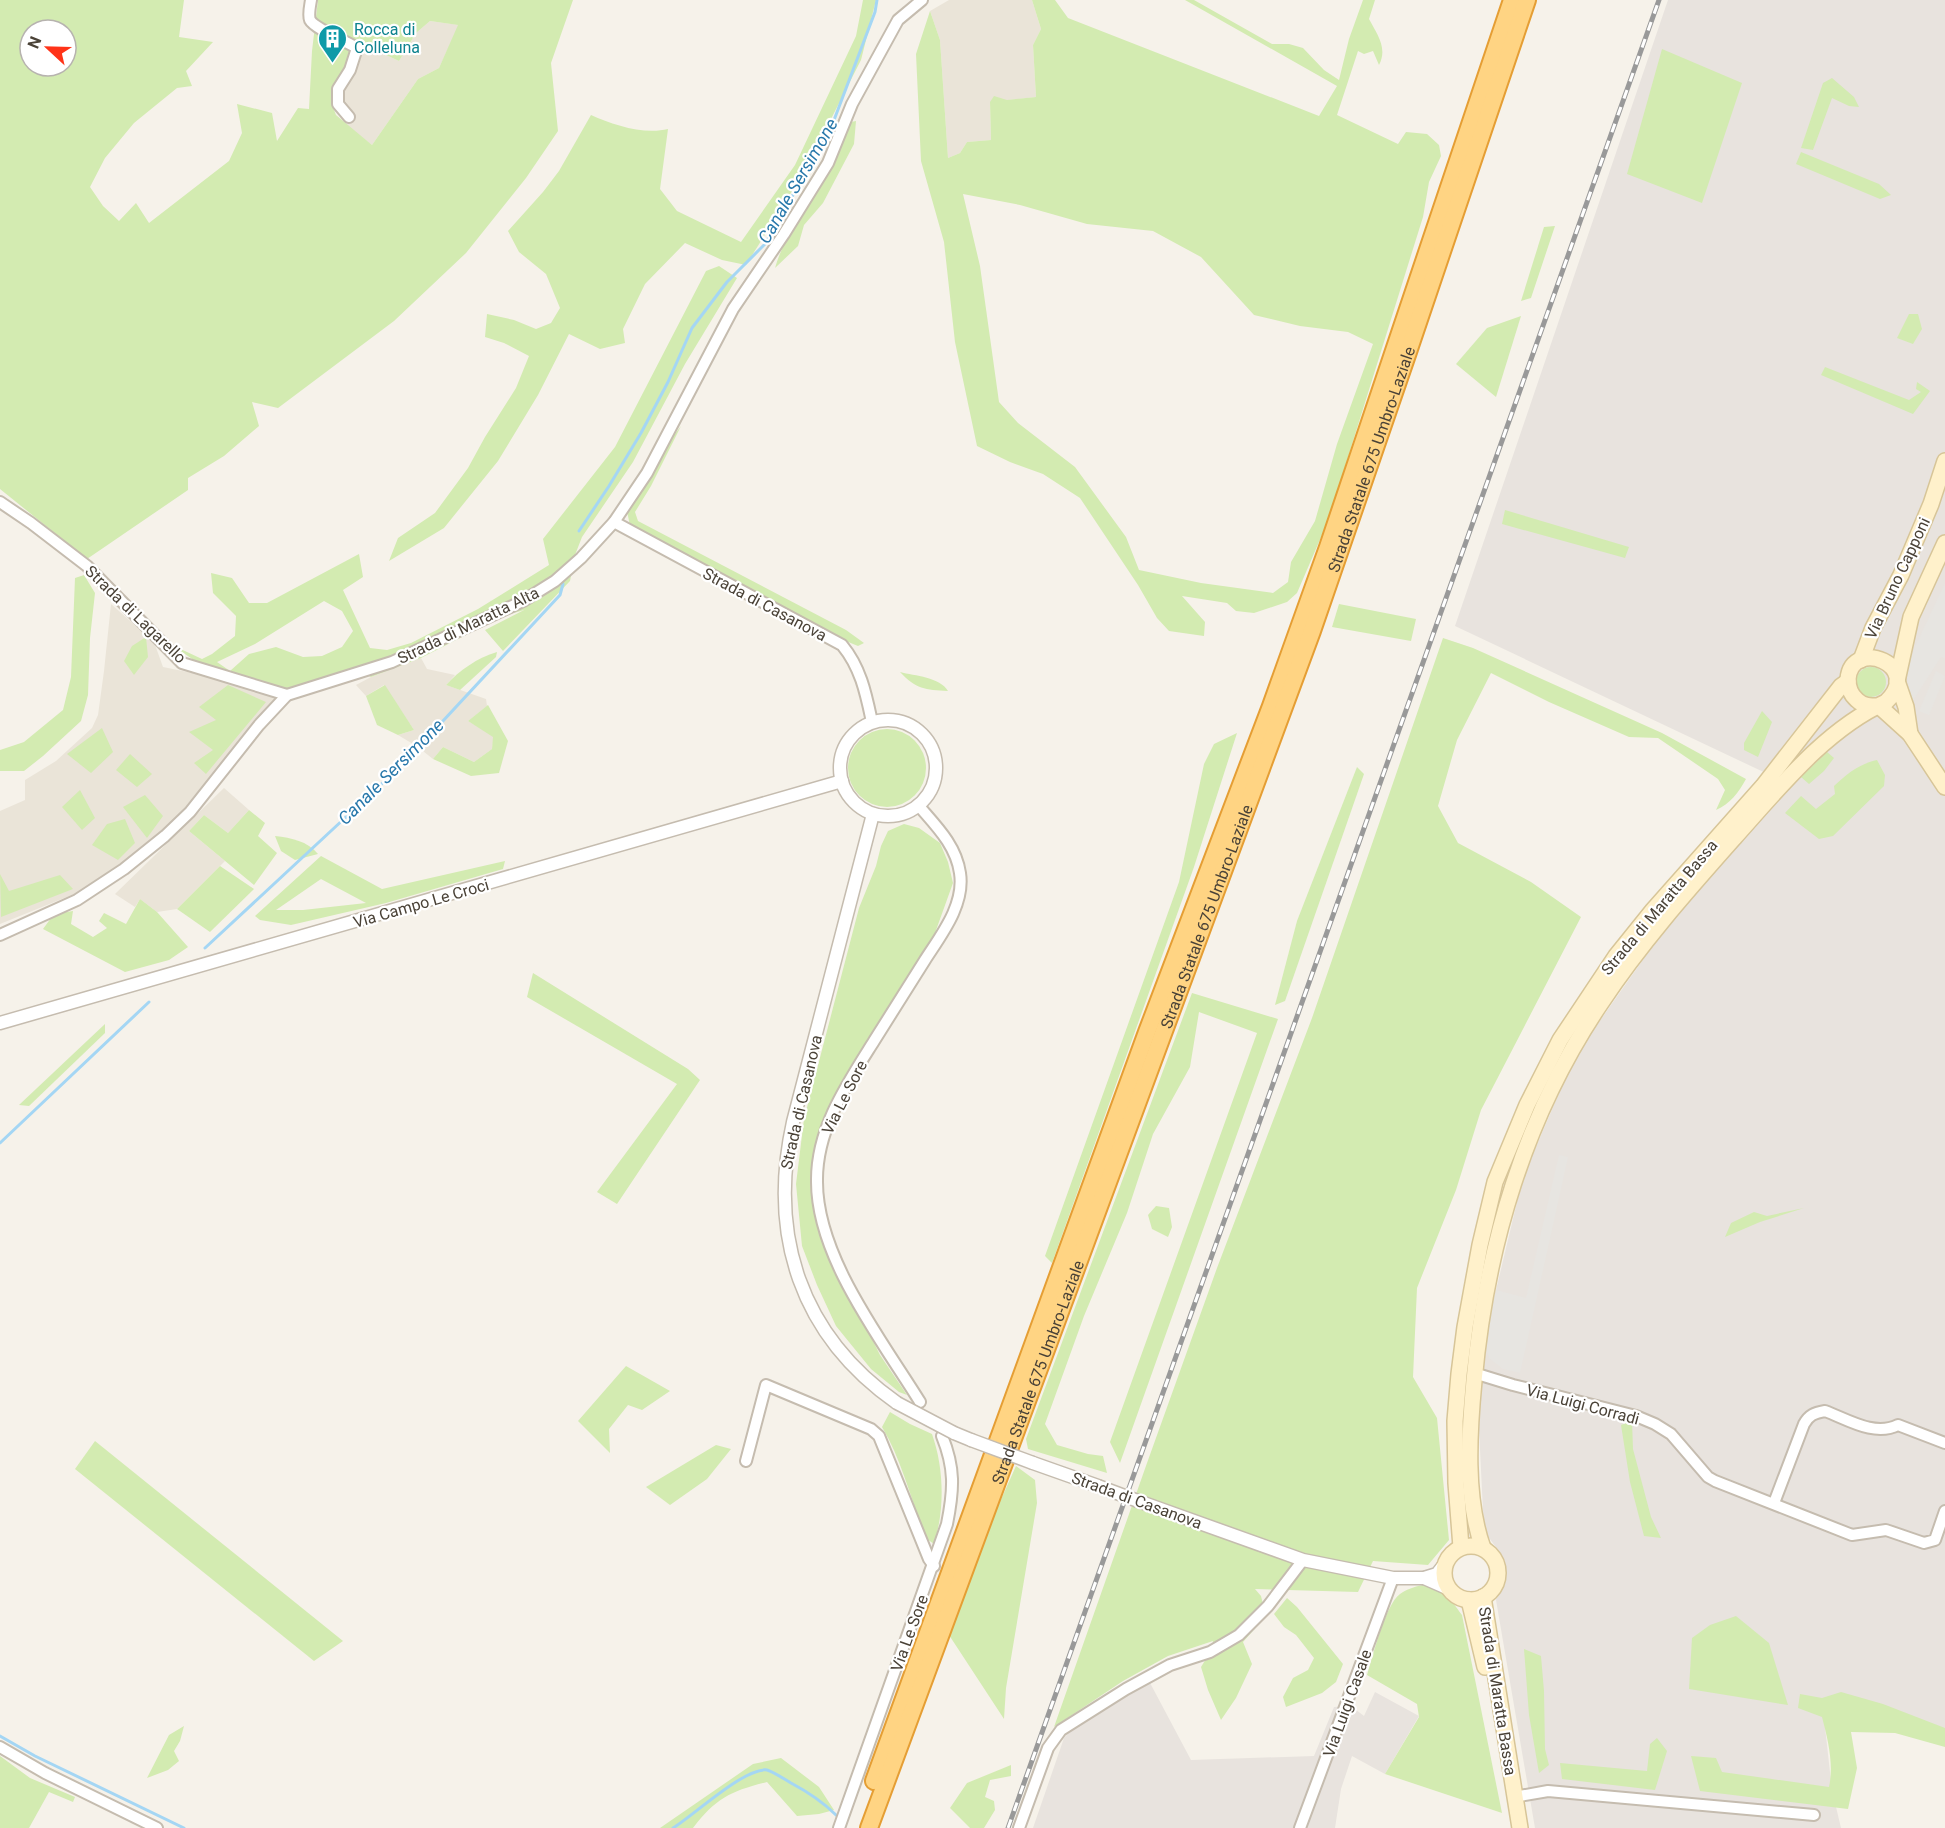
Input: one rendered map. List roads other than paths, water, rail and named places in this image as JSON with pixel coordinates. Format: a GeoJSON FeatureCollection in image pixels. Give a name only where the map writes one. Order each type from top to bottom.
{"type":"FeatureCollection","features":[{"type":"Feature","properties":{"kind":"highway","name":"Strada Statale 675 Umbro-Laziale"},"geometry":{"type":"LineString","coordinates":[[857,1828],[1065,1253],[1279,685],[1328,547],[1512,0]]}},
{"type":"Feature","properties":{"kind":"highway","name":"Strada Statale 675 Umbro-Laziale"},"geometry":{"type":"LineString","coordinates":[[869,1828],[1312,631],[1527,0]]}},
{"type":"Feature","properties":{"kind":"main road","name":"Via Bruno Capponi"},"geometry":{"type":"LineString","coordinates":[[1861,660],[1872,628],[1901,575],[1931,504],[1945,460]]}},
{"type":"Feature","properties":{"kind":"main road","name":"Via Bruno Capponi"},"geometry":{"type":"LineString","coordinates":[[1897,681],[1911,617],[1945,543]]}},
{"type":"Feature","properties":{"kind":"main road"},"geometry":{"type":"LineString","coordinates":[[1897,681],[1892,697],[1879,706],[1857,701],[1849,689],[1848,681],[1851,670],[1861,660],[1877,658],[1885,660],[1896,673],[1906,707],[1910,734]]}},
{"type":"Feature","properties":{"kind":"main road","name":"Strada di Maratta Bassa"},"geometry":{"type":"LineString","coordinates":[[1461,1547],[1456,1483],[1455,1421],[1458,1374],[1465,1327],[1480,1245],[1495,1182],[1527,1105],[1560,1041],[1616,956],[1660,902],[1763,786],[1841,686],[1848,681]]}},
{"type":"Feature","properties":{"kind":"main road"},"geometry":{"type":"LineString","coordinates":[[1879,706],[1910,734],[1945,787]]}},
{"type":"Feature","properties":{"kind":"main road","name":"Strada di Maratta Bassa"},"geometry":{"type":"LineString","coordinates":[[1449,1589],[1462,1598],[1476,1599],[1490,1592],[1498,1577],[1496,1560],[1484,1548],[1476,1528],[1470,1424],[1474,1373],[1493,1251],[1511,1186],[1541,1110],[1575,1044],[1601,1002],[1672,909],[1774,793],[1840,728],[1879,706]]}},
{"type":"Feature","properties":{"kind":"main road"},"geometry":{"type":"LineString","coordinates":[[1449,1589],[1444,1575],[1447,1561],[1455,1550],[1461,1547],[1484,1548]]}},
{"type":"Feature","properties":{"kind":"main road","name":"Strada di Maratta Bassa"},"geometry":{"type":"LineString","coordinates":[[1476,1599],[1520,1828]]}},
{"type":"Feature","properties":{"kind":"street"},"geometry":{"type":"LineString","coordinates":[[311,0],[310,19],[316,27],[357,48],[350,70],[338,89],[338,104],[350,117]]}},
{"type":"Feature","properties":{"kind":"street","name":"Strada di Maratta Alta"},"geometry":{"type":"LineString","coordinates":[[0,935],[77,900],[124,869],[165,836],[190,812],[259,725],[287,695],[392,662],[523,601],[555,581],[581,558],[614,522],[647,473],[733,309],[828,164],[852,104],[898,20],[922,0]]}},
{"type":"Feature","properties":{"kind":"street","name":"Strada di Lagarello"},"geometry":{"type":"LineString","coordinates":[[0,502],[87,566],[182,663],[287,695]]}},
{"type":"Feature","properties":{"kind":"street","name":"Strada di Casanova"},"geometry":{"type":"LineString","coordinates":[[614,522],[842,645],[860,672],[872,722]]}},
{"type":"Feature","properties":{"kind":"street"},"geometry":{"type":"LineString","coordinates":[[883,720],[905,723],[923,735],[934,754],[935,776],[926,797],[918,805],[897,815],[885,816],[873,813],[853,801],[842,781],[840,763],[845,746],[856,732],[872,722],[883,720]]}},
{"type":"Feature","properties":{"kind":"street","name":"Via Campo Le Croci"},"geometry":{"type":"LineString","coordinates":[[0,1023],[842,781]]}},
{"type":"Feature","properties":{"kind":"street","name":"Via Le Sore"},"geometry":{"type":"LineString","coordinates":[[918,805],[953,849],[960,872],[958,900],[947,925],[859,1065],[832,1115],[819,1152],[817,1185],[824,1226],[835,1259],[849,1287],[920,1402]]}},
{"type":"Feature","properties":{"kind":"street","name":"Strada di Casanova"},"geometry":{"type":"LineString","coordinates":[[873,813],[787,1151],[784,1200],[789,1244],[810,1307],[830,1339],[873,1387],[948,1434],[971,1440],[1303,1560],[1393,1578],[1425,1578],[1449,1589]]}},
{"type":"Feature","properties":{"kind":"street","name":"Via Luigi Corradi"},"geometry":{"type":"LineString","coordinates":[[1474,1373],[1636,1416],[1655,1424],[1671,1434],[1708,1477],[1852,1535],[1886,1530],[1924,1543],[1935,1540],[1945,1511]]}},
{"type":"Feature","properties":{"kind":"street"},"geometry":{"type":"LineString","coordinates":[[746,1461],[766,1385],[871,1429],[879,1436],[929,1559],[934,1566]]}},
{"type":"Feature","properties":{"kind":"street"},"geometry":{"type":"LineString","coordinates":[[1773,1503],[1804,1424],[1809,1416],[1816,1412],[1824,1411],[1877,1430],[1889,1430],[1898,1425],[1945,1443]]}},
{"type":"Feature","properties":{"kind":"street","name":"Via Le Sore"},"geometry":{"type":"LineString","coordinates":[[839,1828],[934,1566],[947,1524],[953,1476],[948,1434]]}},
{"type":"Feature","properties":{"kind":"street"},"geometry":{"type":"LineString","coordinates":[[1019,1828],[1048,1748],[1061,1730],[1126,1689],[1170,1665],[1210,1652],[1239,1635],[1268,1606],[1303,1560]]}},
{"type":"Feature","properties":{"kind":"street"},"geometry":{"type":"LineString","coordinates":[[1425,1578],[1437,1574],[1447,1561]]}},
{"type":"Feature","properties":{"kind":"street","name":"Via Luigi Casale"},"geometry":{"type":"LineString","coordinates":[[1300,1828],[1393,1578]]}},
{"type":"Feature","properties":{"kind":"street"},"geometry":{"type":"LineString","coordinates":[[0,1747],[45,1773],[157,1828]]}},
{"type":"Feature","properties":{"kind":"street"},"geometry":{"type":"LineString","coordinates":[[1514,1791],[1548,1791],[1814,1815]]}},
{"type":"Feature","properties":{"kind":"waterway","name":"Canale Sersimone"},"geometry":{"type":"LineString","coordinates":[[579,531],[641,433],[668,382],[692,328],[727,282],[765,244],[831,128],[875,12],[877,0]]}},
{"type":"Feature","properties":{"kind":"waterway","name":"Canale Sersimone"},"geometry":{"type":"LineString","coordinates":[[205,948],[403,764],[560,595],[563,584]]}},
{"type":"Feature","properties":{"kind":"waterway","name":"Canale Sersimone"},"geometry":{"type":"LineString","coordinates":[[0,1143],[149,1002]]}},
{"type":"Feature","properties":{"kind":"waterway"},"geometry":{"type":"LineString","coordinates":[[0,1736],[35,1756],[184,1828]]}},
{"type":"Feature","properties":{"kind":"waterway"},"geometry":{"type":"LineString","coordinates":[[673,1828],[733,1784],[757,1771],[767,1770],[809,1794],[836,1815]]}},
{"type":"Feature","properties":{"kind":"railway"},"geometry":{"type":"LineString","coordinates":[[1008,1828],[1659,0]]}},
{"type":"Feature","properties":{"kind":"place","name":"Rocca di Colleluna"},"geometry":{"type":"Point","coordinates":[333,64]}}]}
